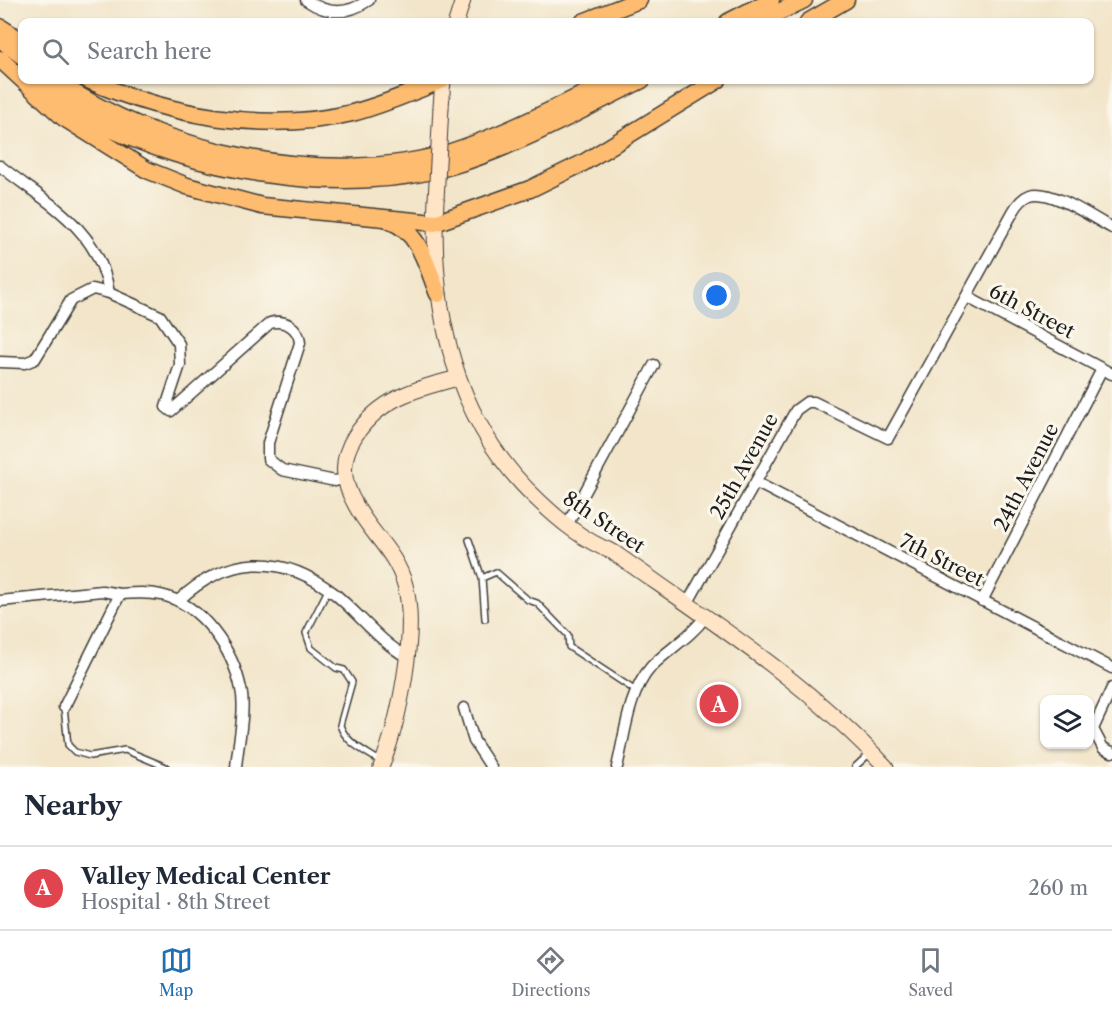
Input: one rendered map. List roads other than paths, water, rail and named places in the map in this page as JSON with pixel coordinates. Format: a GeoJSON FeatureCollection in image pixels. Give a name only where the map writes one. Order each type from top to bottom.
{"type":"FeatureCollection","features":[{"type":"Feature","properties":{"kind":"main road"},"geometry":{"type":"LineString","coordinates":[[457,18],[463,0]]}},
{"type":"Feature","properties":{"kind":"main road"},"geometry":{"type":"LineString","coordinates":[[593,18],[639,0]]}},
{"type":"Feature","properties":{"kind":"main road"},"geometry":{"type":"LineString","coordinates":[[736,18],[771,0]]}},
{"type":"Feature","properties":{"kind":"main road"},"geometry":{"type":"LineString","coordinates":[[766,18],[804,0]]}},
{"type":"Feature","properties":{"kind":"main road"},"geometry":{"type":"LineString","coordinates":[[815,18],[846,0]]}},
{"type":"Feature","properties":{"kind":"main road"},"geometry":{"type":"LineString","coordinates":[[0,27],[18,38]]}},
{"type":"Feature","properties":{"kind":"main road"},"geometry":{"type":"LineString","coordinates":[[0,39],[18,53]]}},
{"type":"Feature","properties":{"kind":"main road"},"geometry":{"type":"LineString","coordinates":[[0,58],[18,70]]}},
{"type":"Feature","properties":{"kind":"main road"},"geometry":{"type":"LineString","coordinates":[[0,58],[18,75]]}},
{"type":"Feature","properties":{"kind":"main road"},"geometry":{"type":"LineString","coordinates":[[27,84],[63,118],[102,144],[157,174],[217,195],[262,206],[435,224],[530,189],[583,163],[711,84]]}},
{"type":"Feature","properties":{"kind":"main road"},"geometry":{"type":"LineString","coordinates":[[38,84],[93,120],[177,153],[265,174],[374,180],[450,167],[483,155],[634,84]]}},
{"type":"Feature","properties":{"kind":"main road"},"geometry":{"type":"LineString","coordinates":[[62,84],[110,112],[192,142],[267,161],[338,168],[412,161],[450,152],[516,126],[605,84]]}},
{"type":"Feature","properties":{"kind":"main road"},"geometry":{"type":"LineString","coordinates":[[99,84],[142,100],[195,113],[284,122],[351,113],[432,84]]}},
{"type":"Feature","properties":{"kind":"main road","name":"8th Street"},"geometry":{"type":"LineString","coordinates":[[443,84],[435,224],[438,294],[449,349],[458,378],[474,415],[509,469],[531,494],[567,525],[597,546],[613,552],[781,671],[843,723],[886,767]]}},
{"type":"Feature","properties":{"kind":"main road"},"geometry":{"type":"LineString","coordinates":[[383,219],[399,225],[415,239],[438,294]]}},
{"type":"Feature","properties":{"kind":"main road"},"geometry":{"type":"LineString","coordinates":[[379,766],[407,657],[409,606],[400,569],[355,505],[343,479],[347,452],[373,412],[398,397],[458,378]]}},
{"type":"Feature","properties":{"kind":"street"},"geometry":{"type":"LineString","coordinates":[[306,0],[334,12],[354,10],[369,0]]}},
{"type":"Feature","properties":{"kind":"street"},"geometry":{"type":"LineString","coordinates":[[0,166],[87,236],[100,259],[109,293]]}},
{"type":"Feature","properties":{"kind":"street","name":"25th Avenue"},"geometry":{"type":"LineString","coordinates":[[687,604],[796,410],[807,402],[814,402],[888,438],[1013,212],[1030,195],[1053,197],[1112,228]]}},
{"type":"Feature","properties":{"kind":"street"},"geometry":{"type":"LineString","coordinates":[[0,362],[26,363],[35,360],[71,300],[93,289],[109,293],[160,316],[179,344],[180,365],[166,407],[171,411],[270,323],[277,321],[292,326],[300,336],[300,343],[268,443],[268,459],[282,470],[335,481],[343,479]]}},
{"type":"Feature","properties":{"kind":"street","name":"6th Street"},"geometry":{"type":"LineString","coordinates":[[967,297],[1107,371]]}},
{"type":"Feature","properties":{"kind":"street"},"geometry":{"type":"LineString","coordinates":[[567,525],[654,365]]}},
{"type":"Feature","properties":{"kind":"street","name":"24th Avenue"},"geometry":{"type":"LineString","coordinates":[[982,601],[1107,371]]}},
{"type":"Feature","properties":{"kind":"street","name":"7th Street"},"geometry":{"type":"LineString","coordinates":[[757,483],[1112,668]]}},
{"type":"Feature","properties":{"kind":"street"},"geometry":{"type":"LineString","coordinates":[[178,601],[190,590],[218,573],[250,564],[267,564],[286,569],[328,590],[384,643],[407,657]]}},
{"type":"Feature","properties":{"kind":"street"},"geometry":{"type":"LineString","coordinates":[[0,601],[102,591],[120,594],[149,593],[178,601],[216,634],[231,660],[242,695],[236,767]]}},
{"type":"Feature","properties":{"kind":"street"},"geometry":{"type":"LineString","coordinates":[[64,707],[120,594]]}},
{"type":"Feature","properties":{"kind":"street"},"geometry":{"type":"LineString","coordinates":[[617,767],[636,691],[651,668],[683,642],[705,617]]}},
{"type":"Feature","properties":{"kind":"street"},"geometry":{"type":"LineString","coordinates":[[1112,688],[1093,723],[1094,734],[1103,748],[1112,752]]}},
{"type":"Feature","properties":{"kind":"street"},"geometry":{"type":"LineString","coordinates":[[464,708],[474,741],[491,767]]}},
{"type":"Feature","properties":{"kind":"lane"},"geometry":{"type":"LineString","coordinates":[[469,540],[482,578],[485,619]]}},
{"type":"Feature","properties":{"kind":"lane"},"geometry":{"type":"LineString","coordinates":[[482,578],[496,572],[528,600],[537,603],[568,635],[569,647],[623,686],[636,691]]}},
{"type":"Feature","properties":{"kind":"lane"},"geometry":{"type":"LineString","coordinates":[[328,590],[310,623],[306,633],[307,642],[316,653],[348,674],[352,682],[340,725],[342,731],[350,742],[379,766]]}},
{"type":"Feature","properties":{"kind":"lane"},"geometry":{"type":"LineString","coordinates":[[64,707],[68,745],[75,752],[90,756],[125,750],[165,767]]}},
{"type":"Feature","properties":{"kind":"lane"},"geometry":{"type":"LineString","coordinates":[[855,767],[871,751]]}},
{"type":"Feature","properties":{"kind":"place","name":"Valley Medical Center"},"geometry":{"type":"Point","coordinates":[719,704]}}]}
